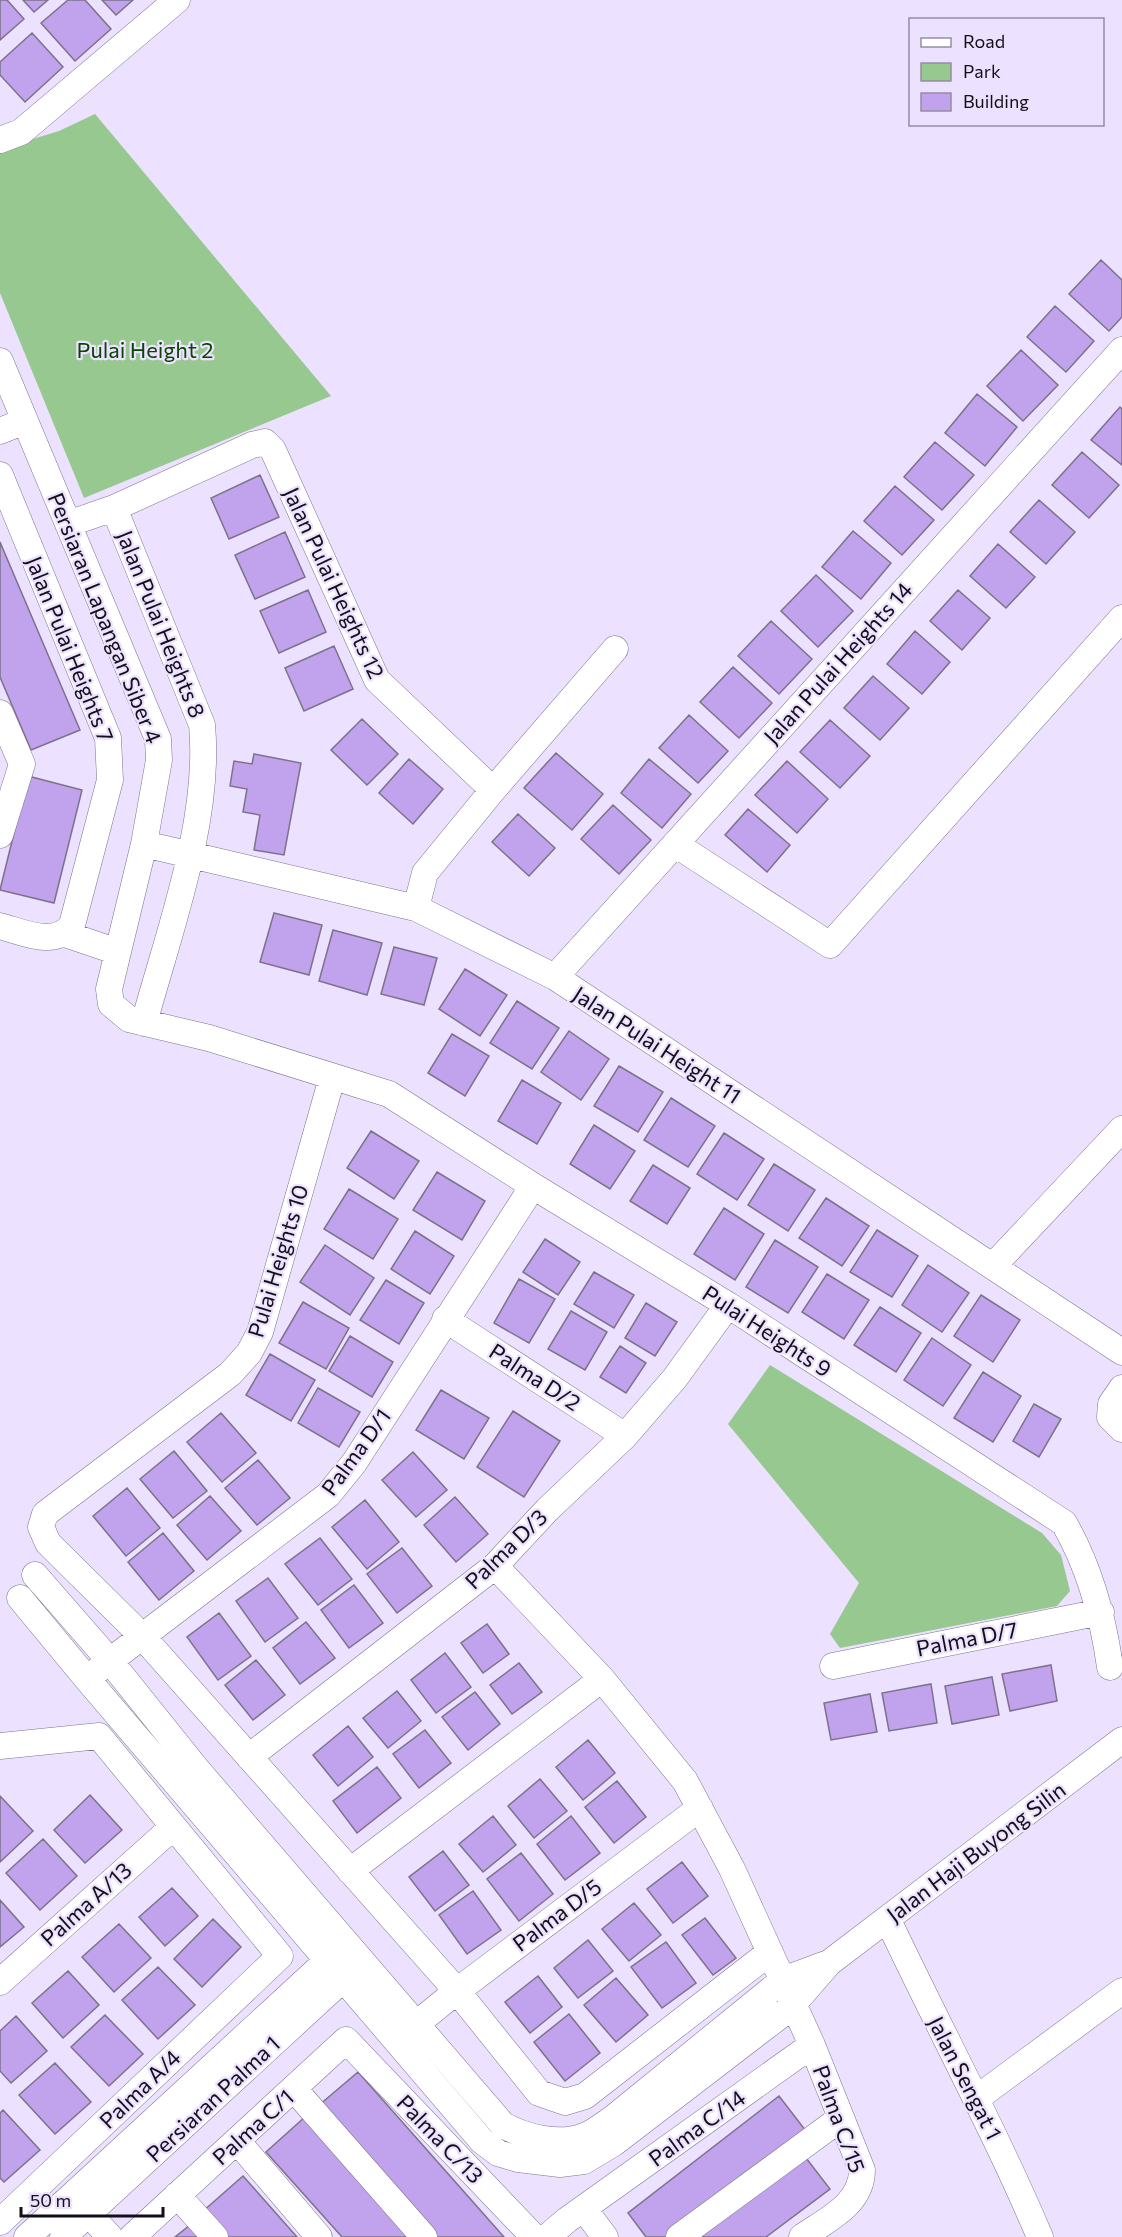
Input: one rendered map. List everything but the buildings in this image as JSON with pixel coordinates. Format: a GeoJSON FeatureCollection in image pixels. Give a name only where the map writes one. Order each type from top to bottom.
{"type":"FeatureCollection","features":[{"type":"Feature","properties":{"kind":"street"},"geometry":{"type":"LineString","coordinates":[[0,140],[21,132],[177,0]]}},
{"type":"Feature","properties":{"kind":"street","name":"Jalan Pulai Heights 14"},"geometry":{"type":"LineString","coordinates":[[555,977],[1122,350]]}},
{"type":"Feature","properties":{"kind":"street","name":"Persiaran Lapangan Siber 4"},"geometry":{"type":"LineString","coordinates":[[0,361],[158,739],[159,760],[144,843],[109,989],[111,1004],[129,1019],[144,1023]]}},
{"type":"Feature","properties":{"kind":"street"},"geometry":{"type":"LineString","coordinates":[[0,431],[25,421]]}},
{"type":"Feature","properties":{"kind":"street","name":"Jalan Pulai Heights 8"},"geometry":{"type":"LineString","coordinates":[[68,524],[114,508],[252,445],[265,442]]}},
{"type":"Feature","properties":{"kind":"street","name":"Jalan Pulai Heights 12"},"geometry":{"type":"LineString","coordinates":[[265,442],[273,450],[376,680],[493,790]]}},
{"type":"Feature","properties":{"kind":"street","name":"Jalan Pulai Heights 7"},"geometry":{"type":"LineString","coordinates":[[0,475],[108,738],[111,751],[110,780],[77,908],[72,925],[65,934]]}},
{"type":"Feature","properties":{"kind":"street","name":"Jalan Pulai Heights 8"},"geometry":{"type":"LineString","coordinates":[[114,508],[202,725],[204,746],[191,856],[144,1023]]}},
{"type":"Feature","properties":{"kind":"street"},"geometry":{"type":"LineString","coordinates":[[675,844],[830,945],[1122,618]]}},
{"type":"Feature","properties":{"kind":"street"},"geometry":{"type":"LineString","coordinates":[[416,908],[425,873],[493,790],[615,649]]}},
{"type":"Feature","properties":{"kind":"street"},"geometry":{"type":"LineString","coordinates":[[0,713],[22,764],[0,835]]}},
{"type":"Feature","properties":{"kind":"street","name":"Jalan Pulai Height 11"},"geometry":{"type":"LineString","coordinates":[[144,843],[416,908],[555,977],[993,1266],[1032,1295],[1122,1352]]}},
{"type":"Feature","properties":{"kind":"street"},"geometry":{"type":"LineString","coordinates":[[0,926],[46,938],[65,934],[117,952]]}},
{"type":"Feature","properties":{"kind":"street","name":"Pulai Heights 9"},"geometry":{"type":"LineString","coordinates":[[144,1023],[209,1038],[389,1094],[532,1186],[728,1305],[1064,1523],[1079,1549],[1101,1612],[1110,1667]]}},
{"type":"Feature","properties":{"kind":"street","name":"Pulai Heights 10"},"geometry":{"type":"LineString","coordinates":[[142,1636],[48,1542],[41,1527],[45,1514],[230,1374],[249,1353],[260,1332],[332,1078]]}},
{"type":"Feature","properties":{"kind":"street"},"geometry":{"type":"LineString","coordinates":[[993,1266],[1122,1129]]}},
{"type":"Feature","properties":{"kind":"street","name":"Palma D/1"},"geometry":{"type":"LineString","coordinates":[[87,1679],[328,1495],[354,1463],[532,1186]]}},
{"type":"Feature","properties":{"kind":"street","name":"Palma D/3"},"geometry":{"type":"LineString","coordinates":[[249,1757],[495,1566],[547,1510],[625,1436],[675,1378],[728,1305]]}},
{"type":"Feature","properties":{"kind":"street","name":"Palma D/2"},"geometry":{"type":"LineString","coordinates":[[445,1319],[625,1436]]}},
{"type":"Feature","properties":{"kind":"street"},"geometry":{"type":"LineString","coordinates":[[1122,1388],[1111,1404],[1110,1417],[1122,1429]]}},
{"type":"Feature","properties":{"kind":"street"},"geometry":{"type":"LineString","coordinates":[[495,1566],[602,1679],[685,1780],[770,1952],[812,2045]]}},
{"type":"Feature","properties":{"kind":"street"},"geometry":{"type":"LineString","coordinates":[[35,1575],[110,1661],[195,1767],[356,1951],[415,2025],[503,2125],[521,2134],[566,2140],[585,2136],[612,2119],[783,1980],[829,1963]]}},
{"type":"Feature","properties":{"kind":"street"},"geometry":{"type":"LineString","coordinates":[[20,1598],[482,2141],[498,2153],[518,2159],[560,2164],[584,2161],[614,2144],[794,2004],[829,1963]]}},
{"type":"Feature","properties":{"kind":"street","name":"Palma D/7"},"geometry":{"type":"LineString","coordinates":[[833,1666],[1101,1612]]}},
{"type":"Feature","properties":{"kind":"street"},"geometry":{"type":"LineString","coordinates":[[142,1636],[457,1990],[538,2093],[565,2102],[585,2097],[770,1952]]}},
{"type":"Feature","properties":{"kind":"street"},"geometry":{"type":"LineString","coordinates":[[350,1871],[602,1679]]}},
{"type":"Feature","properties":{"kind":"street"},"geometry":{"type":"LineString","coordinates":[[0,1746],[99,1736],[172,1827]]}},
{"type":"Feature","properties":{"kind":"street","name":"Jalan Haji Buyong Silin"},"geometry":{"type":"LineString","coordinates":[[829,1963],[1122,1740]]}},
{"type":"Feature","properties":{"kind":"street","name":"Palma D/5"},"geometry":{"type":"LineString","coordinates":[[415,2025],[457,1990],[700,1808]]}},
{"type":"Feature","properties":{"kind":"street","name":"Palma A/4"},"geometry":{"type":"LineString","coordinates":[[0,2222],[280,1956],[172,1827]]}},
{"type":"Feature","properties":{"kind":"street","name":"Palma A/13"},"geometry":{"type":"LineString","coordinates":[[0,1982],[172,1827]]}},
{"type":"Feature","properties":{"kind":"street","name":"Jalan Sengat 1"},"geometry":{"type":"LineString","coordinates":[[888,1920],[977,2098],[1040,2237]]}},
{"type":"Feature","properties":{"kind":"street"},"geometry":{"type":"LineString","coordinates":[[27,2237],[80,2204],[356,1951]]}},
{"type":"Feature","properties":{"kind":"street"},"geometry":{"type":"LineString","coordinates":[[977,2098],[1122,1992]]}},
{"type":"Feature","properties":{"kind":"street","name":"Palma C/1"},"geometry":{"type":"LineString","coordinates":[[132,2237],[177,2194],[238,2142],[346,2040]]}},
{"type":"Feature","properties":{"kind":"street","name":"Palma C/13"},"geometry":{"type":"LineString","coordinates":[[346,2040],[534,2237]]}},
{"type":"Feature","properties":{"kind":"street","name":"Palma C/15"},"geometry":{"type":"LineString","coordinates":[[802,2237],[846,2206],[860,2191],[862,2170],[812,2045]]}},
{"type":"Feature","properties":{"kind":"street","name":"Palma C/14"},"geometry":{"type":"LineString","coordinates":[[547,2237],[812,2045]]}},
{"type":"Feature","properties":{"kind":"street"},"geometry":{"type":"LineString","coordinates":[[294,2089],[424,2237]]}},
{"type":"Feature","properties":{"kind":"street"},"geometry":{"type":"LineString","coordinates":[[679,2237],[841,2118]]}},
{"type":"Feature","properties":{"kind":"street"},"geometry":{"type":"LineString","coordinates":[[238,2142],[319,2237]]}},
{"type":"Feature","properties":{"kind":"street"},"geometry":{"type":"LineString","coordinates":[[177,2194],[214,2237]]}},
{"type":"Feature","properties":{"kind":"street"},"geometry":{"type":"LineString","coordinates":[[63,2237],[80,2204]]}},
{"type":"Feature","properties":{"kind":"street"},"geometry":{"type":"LineString","coordinates":[[80,2204],[110,2237]]}},
{"type":"Feature","properties":{"kind":"street"},"geometry":{"type":"LineString","coordinates":[[584,2209],[606,2237]]}},
{"type":"Feature","properties":{"kind":"green space","name":"Pulai Height 2"},"geometry":{"type":"Polygon","coordinates":[[[95,114],[331,396],[84,498],[0,293],[0,149],[59,131],[95,114]]]}},
{"type":"Feature","properties":{"kind":"green space"},"geometry":{"type":"Polygon","coordinates":[[[770,1365],[1042,1533],[1061,1555],[1070,1591],[1057,1606],[840,1648],[830,1634],[859,1583],[728,1424],[770,1365]]]}}]}
